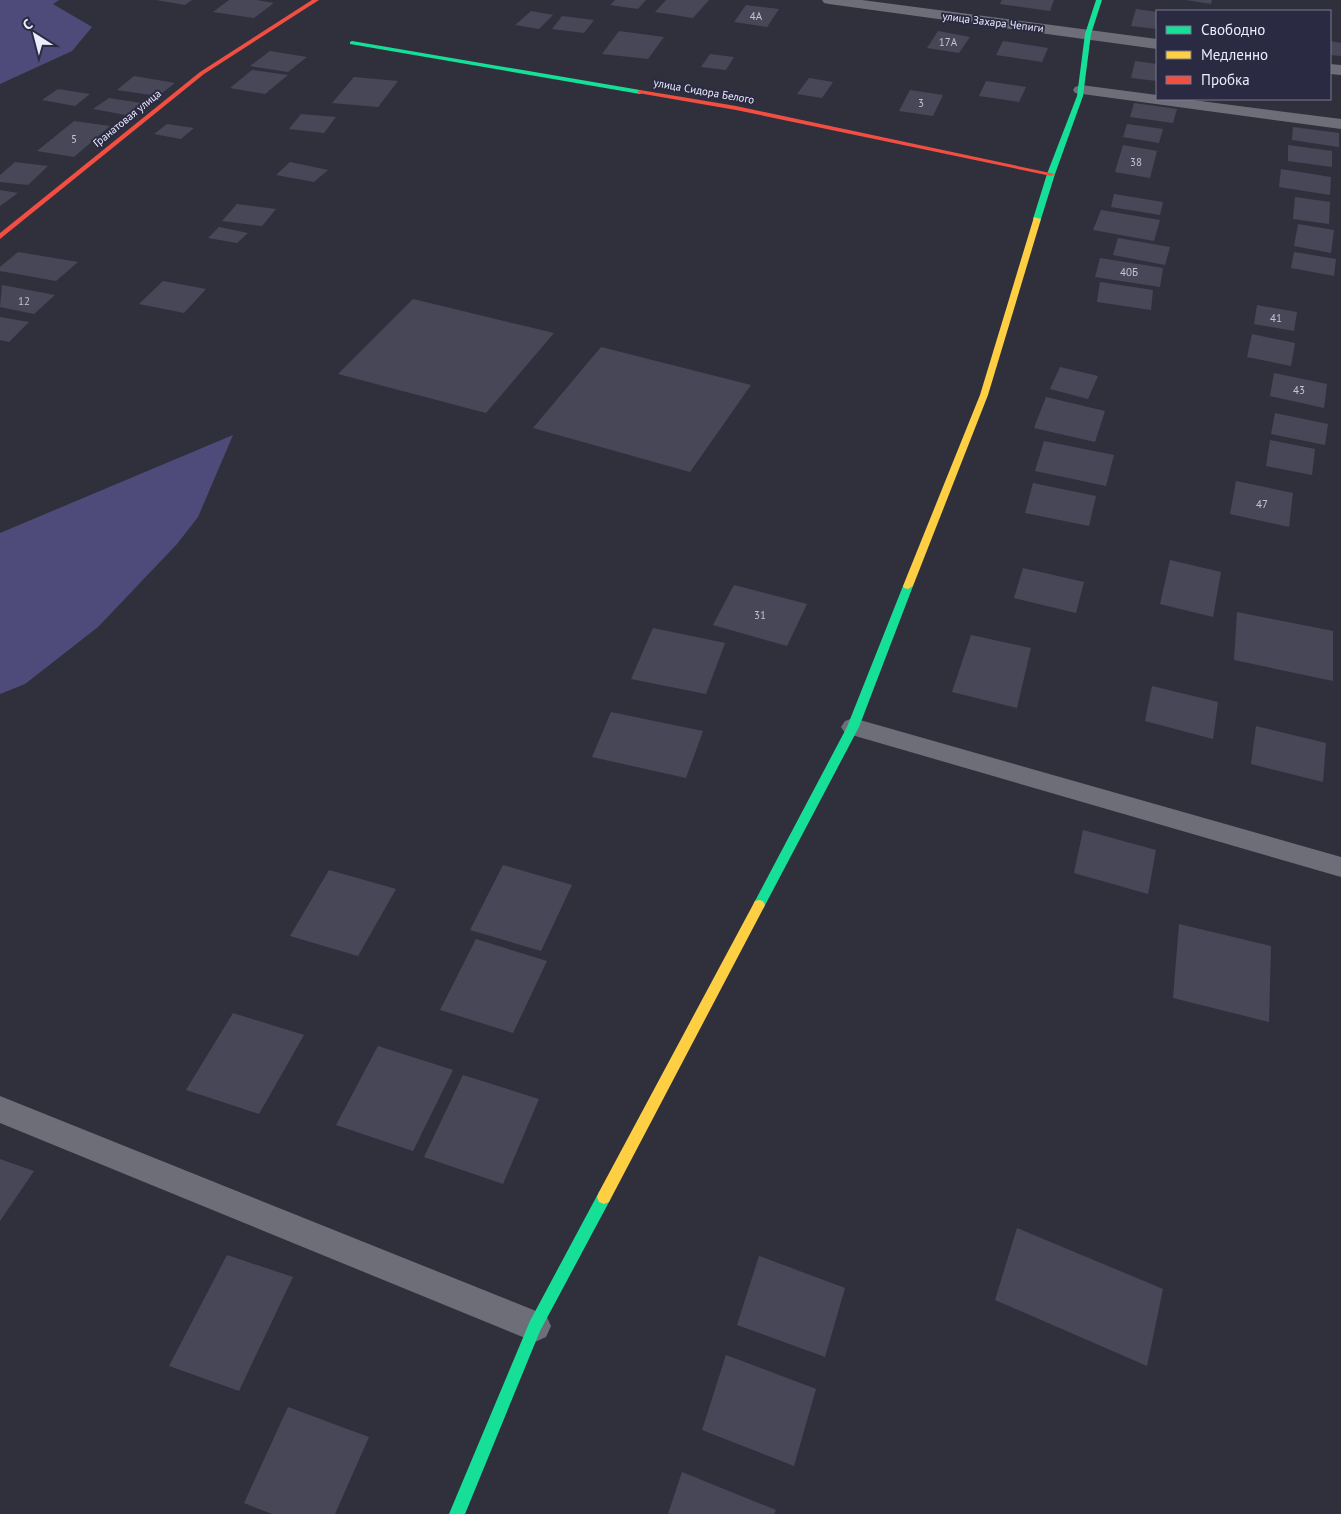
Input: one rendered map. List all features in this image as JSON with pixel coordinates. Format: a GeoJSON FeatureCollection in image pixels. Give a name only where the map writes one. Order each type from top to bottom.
{"type":"FeatureCollection","features":[{"type":"Feature","properties":{"kind":"street","name":"Гранатовая улица"},"geometry":{"type":"LineString","coordinates":[[0,236],[202,73],[316,0]]}},
{"type":"Feature","properties":{"kind":"street","name":"улица Захара Чепиги"},"geometry":{"type":"LineString","coordinates":[[829,0],[1156,44]]}},
{"type":"Feature","properties":{"kind":"street"},"geometry":{"type":"LineString","coordinates":[[457,1514],[535,1326],[853,727],[984,395],[1050,174],[1080,96],[1088,34],[1099,0]]}},
{"type":"Feature","properties":{"kind":"street","name":"улица Сидора Белого"},"geometry":{"type":"LineString","coordinates":[[352,43],[736,108],[1050,174]]}},
{"type":"Feature","properties":{"kind":"street"},"geometry":{"type":"LineString","coordinates":[[1081,90],[1156,100]]}},
{"type":"Feature","properties":{"kind":"street"},"geometry":{"type":"LineString","coordinates":[[1157,100],[1341,124]]}},
{"type":"Feature","properties":{"kind":"lane"},"geometry":{"type":"LineString","coordinates":[[853,727],[1341,868]]}},
{"type":"Feature","properties":{"kind":"lane"},"geometry":{"type":"LineString","coordinates":[[0,1109],[535,1326]]}},
{"type":"Feature","properties":{"kind":"shaded area"},"geometry":{"type":"Polygon","coordinates":[[[0,0],[59,0],[53,4],[92,27],[72,51],[0,84],[0,0]]]}},
{"type":"Feature","properties":{"kind":"shaded area"},"geometry":{"type":"Polygon","coordinates":[[[233,435],[198,517],[177,544],[98,627],[25,684],[0,694],[0,533],[233,435]]]}},
{"type":"Feature","properties":{"kind":"building"},"geometry":{"type":"Polygon","coordinates":[[[156,0],[192,0],[185,5],[156,0]]]}},
{"type":"Feature","properties":{"kind":"building"},"geometry":{"type":"Polygon","coordinates":[[[229,0],[256,0],[274,3],[254,18],[213,12],[229,0]]]}},
{"type":"Feature","properties":{"kind":"building"},"geometry":{"type":"Polygon","coordinates":[[[615,0],[646,0],[638,9],[610,5],[615,0]]]}},
{"type":"Feature","properties":{"kind":"building"},"geometry":{"type":"Polygon","coordinates":[[[666,0],[709,0],[693,18],[655,12],[666,0]]]}},
{"type":"Feature","properties":{"kind":"building"},"geometry":{"type":"Polygon","coordinates":[[[1002,0],[1054,0],[1050,11],[1000,4],[1002,0]]]}},
{"type":"Feature","properties":{"kind":"building"},"geometry":{"type":"Polygon","coordinates":[[[1186,0],[1212,0],[1211,4],[1186,0]]]}},
{"type":"Feature","properties":{"kind":"building"},"geometry":{"type":"Polygon","coordinates":[[[746,5],[779,9],[767,27],[734,22],[746,5]]]}},
{"type":"Feature","properties":{"kind":"building"},"geometry":{"type":"Polygon","coordinates":[[[1136,9],[1156,12],[1156,29],[1131,26],[1136,9]]]}},
{"type":"Feature","properties":{"kind":"building"},"geometry":{"type":"Polygon","coordinates":[[[531,11],[553,15],[539,29],[515,25],[531,11]]]}},
{"type":"Feature","properties":{"kind":"building"},"geometry":{"type":"Polygon","coordinates":[[[562,16],[594,20],[584,33],[552,29],[562,16]]]}},
{"type":"Feature","properties":{"kind":"building"},"geometry":{"type":"Polygon","coordinates":[[[619,31],[664,37],[648,59],[602,54],[619,31]]]}},
{"type":"Feature","properties":{"kind":"building"},"geometry":{"type":"Polygon","coordinates":[[[938,31],[970,37],[959,53],[927,48],[938,31]]]}},
{"type":"Feature","properties":{"kind":"building"},"geometry":{"type":"Polygon","coordinates":[[[1003,41],[1048,48],[1042,62],[996,55],[1003,41]]]}},
{"type":"Feature","properties":{"kind":"building"},"geometry":{"type":"Polygon","coordinates":[[[1331,41],[1341,43],[1341,56],[1331,55],[1331,41]]]}},
{"type":"Feature","properties":{"kind":"building"},"geometry":{"type":"Polygon","coordinates":[[[270,51],[307,57],[288,72],[250,66],[270,51]]]}},
{"type":"Feature","properties":{"kind":"building"},"geometry":{"type":"Polygon","coordinates":[[[710,54],[734,57],[726,70],[701,67],[710,54]]]}},
{"type":"Feature","properties":{"kind":"building"},"geometry":{"type":"Polygon","coordinates":[[[1135,61],[1156,64],[1156,81],[1131,78],[1135,61]]]}},
{"type":"Feature","properties":{"kind":"building"},"geometry":{"type":"Polygon","coordinates":[[[252,70],[288,75],[265,94],[230,88],[252,70]]]}},
{"type":"Feature","properties":{"kind":"building"},"geometry":{"type":"Polygon","coordinates":[[[134,76],[175,83],[158,96],[117,90],[134,76]]]}},
{"type":"Feature","properties":{"kind":"building"},"geometry":{"type":"Polygon","coordinates":[[[354,77],[398,81],[378,107],[332,103],[354,77]]]}},
{"type":"Feature","properties":{"kind":"building"},"geometry":{"type":"Polygon","coordinates":[[[809,78],[833,82],[822,98],[797,94],[809,78]]]}},
{"type":"Feature","properties":{"kind":"building"},"geometry":{"type":"Polygon","coordinates":[[[986,81],[1026,87],[1019,102],[979,96],[986,81]]]}},
{"type":"Feature","properties":{"kind":"building"},"geometry":{"type":"Polygon","coordinates":[[[58,89],[90,94],[75,106],[42,100],[58,89]]]}},
{"type":"Feature","properties":{"kind":"building"},"geometry":{"type":"Polygon","coordinates":[[[910,90],[943,95],[933,116],[899,111],[910,90]]]}},
{"type":"Feature","properties":{"kind":"building"},"geometry":{"type":"Polygon","coordinates":[[[109,98],[141,103],[126,115],[93,109],[109,98]]]}},
{"type":"Feature","properties":{"kind":"building"},"geometry":{"type":"Polygon","coordinates":[[[1134,103],[1177,109],[1173,123],[1130,117],[1134,103]]]}},
{"type":"Feature","properties":{"kind":"building"},"geometry":{"type":"Polygon","coordinates":[[[301,114],[336,117],[324,133],[289,129],[301,114]]]}},
{"type":"Feature","properties":{"kind":"building"},"geometry":{"type":"Polygon","coordinates":[[[74,121],[110,126],[74,157],[37,151],[74,121]]]}},
{"type":"Feature","properties":{"kind":"building"},"geometry":{"type":"Polygon","coordinates":[[[167,124],[194,128],[181,139],[154,134],[167,124]]]}},
{"type":"Feature","properties":{"kind":"building"},"geometry":{"type":"Polygon","coordinates":[[[1127,124],[1163,129],[1159,143],[1123,137],[1127,124]]]}},
{"type":"Feature","properties":{"kind":"building"},"geometry":{"type":"Polygon","coordinates":[[[1293,127],[1339,133],[1339,147],[1292,140],[1293,127]]]}},
{"type":"Feature","properties":{"kind":"building"},"geometry":{"type":"Polygon","coordinates":[[[1123,145],[1157,151],[1150,178],[1115,172],[1123,145]]]}},
{"type":"Feature","properties":{"kind":"building"},"geometry":{"type":"Polygon","coordinates":[[[1288,145],[1332,151],[1332,167],[1288,161],[1288,145]]]}},
{"type":"Feature","properties":{"kind":"building"},"geometry":{"type":"Polygon","coordinates":[[[15,162],[48,166],[28,185],[0,182],[0,175],[15,162]]]}},
{"type":"Feature","properties":{"kind":"building"},"geometry":{"type":"Polygon","coordinates":[[[290,162],[328,170],[314,182],[276,175],[290,162]]]}},
{"type":"Feature","properties":{"kind":"building"},"geometry":{"type":"Polygon","coordinates":[[[1281,169],[1331,177],[1330,195],[1279,187],[1281,169]]]}},
{"type":"Feature","properties":{"kind":"building"},"geometry":{"type":"Polygon","coordinates":[[[0,190],[18,193],[0,206],[0,190]]]}},
{"type":"Feature","properties":{"kind":"building"},"geometry":{"type":"Polygon","coordinates":[[[1114,194],[1163,202],[1160,215],[1111,207],[1114,194]]]}},
{"type":"Feature","properties":{"kind":"building"},"geometry":{"type":"Polygon","coordinates":[[[1295,197],[1330,202],[1329,224],[1293,219],[1295,197]]]}},
{"type":"Feature","properties":{"kind":"building"},"geometry":{"type":"Polygon","coordinates":[[[237,204],[276,209],[262,226],[222,221],[237,204]]]}},
{"type":"Feature","properties":{"kind":"building"},"geometry":{"type":"Polygon","coordinates":[[[1101,210],[1160,220],[1154,241],[1093,230],[1101,210]]]}},
{"type":"Feature","properties":{"kind":"building"},"geometry":{"type":"Polygon","coordinates":[[[1298,224],[1334,230],[1331,253],[1294,246],[1298,224]]]}},
{"type":"Feature","properties":{"kind":"building"},"geometry":{"type":"Polygon","coordinates":[[[219,227],[248,233],[237,243],[208,238],[219,227]]]}},
{"type":"Feature","properties":{"kind":"building"},"geometry":{"type":"Polygon","coordinates":[[[1118,238],[1170,247],[1165,265],[1113,255],[1118,238]]]}},
{"type":"Feature","properties":{"kind":"building"},"geometry":{"type":"Polygon","coordinates":[[[18,252],[78,262],[56,281],[0,271],[0,267],[18,252]]]}},
{"type":"Feature","properties":{"kind":"building"},"geometry":{"type":"Polygon","coordinates":[[[1294,252],[1336,259],[1334,276],[1291,268],[1294,252]]]}},
{"type":"Feature","properties":{"kind":"building"},"geometry":{"type":"Polygon","coordinates":[[[1100,258],[1163,268],[1160,287],[1095,277],[1100,258]]]}},
{"type":"Feature","properties":{"kind":"building"},"geometry":{"type":"Polygon","coordinates":[[[163,281],[206,289],[184,313],[139,304],[163,281]]]}},
{"type":"Feature","properties":{"kind":"building"},"geometry":{"type":"Polygon","coordinates":[[[1100,282],[1153,290],[1151,310],[1097,302],[1100,282]]]}},
{"type":"Feature","properties":{"kind":"building"},"geometry":{"type":"Polygon","coordinates":[[[2,285],[55,295],[34,314],[0,307],[2,285]]]}},
{"type":"Feature","properties":{"kind":"building"},"geometry":{"type":"Polygon","coordinates":[[[413,299],[554,333],[486,413],[338,374],[413,299]]]}},
{"type":"Feature","properties":{"kind":"building"},"geometry":{"type":"Polygon","coordinates":[[[1257,305],[1297,312],[1294,331],[1254,324],[1257,305]]]}},
{"type":"Feature","properties":{"kind":"building"},"geometry":{"type":"Polygon","coordinates":[[[0,317],[29,322],[9,342],[0,340],[0,317]]]}},
{"type":"Feature","properties":{"kind":"building"},"geometry":{"type":"Polygon","coordinates":[[[1252,334],[1295,343],[1291,366],[1247,357],[1252,334]]]}},
{"type":"Feature","properties":{"kind":"building"},"geometry":{"type":"Polygon","coordinates":[[[601,347],[751,385],[690,472],[533,428],[601,347]]]}},
{"type":"Feature","properties":{"kind":"building"},"geometry":{"type":"Polygon","coordinates":[[[1060,367],[1098,376],[1088,399],[1050,389],[1060,367]]]}},
{"type":"Feature","properties":{"kind":"building"},"geometry":{"type":"Polygon","coordinates":[[[1274,373],[1327,384],[1324,408],[1270,396],[1274,373]]]}},
{"type":"Feature","properties":{"kind":"building"},"geometry":{"type":"Polygon","coordinates":[[[1046,397],[1105,411],[1095,442],[1034,428],[1046,397]]]}},
{"type":"Feature","properties":{"kind":"building"},"geometry":{"type":"Polygon","coordinates":[[[1275,413],[1328,424],[1325,445],[1271,434],[1275,413]]]}},
{"type":"Feature","properties":{"kind":"building"},"geometry":{"type":"Polygon","coordinates":[[[1270,440],[1315,449],[1312,475],[1266,466],[1270,440]]]}},
{"type":"Feature","properties":{"kind":"building"},"geometry":{"type":"Polygon","coordinates":[[[1044,441],[1114,455],[1106,486],[1035,471],[1044,441]]]}},
{"type":"Feature","properties":{"kind":"building"},"geometry":{"type":"Polygon","coordinates":[[[1236,481],[1293,493],[1289,527],[1230,514],[1236,481]]]}},
{"type":"Feature","properties":{"kind":"building"},"geometry":{"type":"Polygon","coordinates":[[[1033,483],[1096,496],[1089,526],[1025,513],[1033,483]]]}},
{"type":"Feature","properties":{"kind":"building"},"geometry":{"type":"Polygon","coordinates":[[[1170,560],[1221,572],[1213,617],[1160,604],[1170,560]]]}},
{"type":"Feature","properties":{"kind":"building"},"geometry":{"type":"Polygon","coordinates":[[[1023,568],[1084,582],[1076,613],[1014,598],[1023,568]]]}},
{"type":"Feature","properties":{"kind":"building"},"geometry":{"type":"Polygon","coordinates":[[[734,585],[807,604],[787,646],[713,625],[734,585]]]}},
{"type":"Feature","properties":{"kind":"building"},"geometry":{"type":"Polygon","coordinates":[[[1237,612],[1333,631],[1333,681],[1234,660],[1237,612]]]}},
{"type":"Feature","properties":{"kind":"building"},"geometry":{"type":"Polygon","coordinates":[[[653,628],[725,643],[706,694],[631,679],[653,628]]]}},
{"type":"Feature","properties":{"kind":"building"},"geometry":{"type":"Polygon","coordinates":[[[971,635],[1031,648],[1017,708],[952,692],[971,635]]]}},
{"type":"Feature","properties":{"kind":"building"},"geometry":{"type":"Polygon","coordinates":[[[1152,686],[1218,702],[1213,739],[1145,721],[1152,686]]]}},
{"type":"Feature","properties":{"kind":"building"},"geometry":{"type":"Polygon","coordinates":[[[611,712],[703,731],[686,778],[592,757],[611,712]]]}},
{"type":"Feature","properties":{"kind":"building"},"geometry":{"type":"Polygon","coordinates":[[[1256,726],[1326,743],[1323,782],[1251,764],[1256,726]]]}},
{"type":"Feature","properties":{"kind":"building"},"geometry":{"type":"Polygon","coordinates":[[[1083,830],[1156,850],[1148,894],[1074,873],[1083,830]]]}},
{"type":"Feature","properties":{"kind":"building"},"geometry":{"type":"Polygon","coordinates":[[[503,865],[572,885],[541,951],[470,930],[503,865]]]}},
{"type":"Feature","properties":{"kind":"building"},"geometry":{"type":"Polygon","coordinates":[[[329,870],[396,889],[358,956],[290,936],[329,870]]]}},
{"type":"Feature","properties":{"kind":"building"},"geometry":{"type":"Polygon","coordinates":[[[1179,924],[1271,946],[1269,1022],[1173,998],[1179,924]]]}},
{"type":"Feature","properties":{"kind":"building"},"geometry":{"type":"Polygon","coordinates":[[[476,939],[547,961],[513,1033],[440,1010],[476,939]]]}},
{"type":"Feature","properties":{"kind":"building"},"geometry":{"type":"Polygon","coordinates":[[[233,1013],[304,1035],[259,1114],[186,1090],[233,1013]]]}},
{"type":"Feature","properties":{"kind":"building"},"geometry":{"type":"Polygon","coordinates":[[[378,1046],[453,1070],[413,1151],[336,1125],[378,1046]]]}},
{"type":"Feature","properties":{"kind":"building"},"geometry":{"type":"Polygon","coordinates":[[[463,1075],[539,1099],[503,1184],[424,1157],[463,1075]]]}},
{"type":"Feature","properties":{"kind":"building"},"geometry":{"type":"Polygon","coordinates":[[[0,1159],[34,1171],[0,1221],[0,1159]]]}},
{"type":"Feature","properties":{"kind":"building"},"geometry":{"type":"Polygon","coordinates":[[[1017,1228],[1163,1289],[1147,1366],[995,1300],[1017,1228]]]}},
{"type":"Feature","properties":{"kind":"building"},"geometry":{"type":"Polygon","coordinates":[[[227,1255],[293,1277],[239,1391],[169,1366],[227,1255]]]}},
{"type":"Feature","properties":{"kind":"building"},"geometry":{"type":"Polygon","coordinates":[[[759,1256],[845,1288],[825,1357],[737,1325],[759,1256]]]}},
{"type":"Feature","properties":{"kind":"building"},"geometry":{"type":"Polygon","coordinates":[[[726,1355],[816,1389],[794,1466],[702,1430],[726,1355]]]}},
{"type":"Feature","properties":{"kind":"building"},"geometry":{"type":"Polygon","coordinates":[[[288,1407],[369,1437],[335,1514],[272,1514],[244,1503],[288,1407]]]}},
{"type":"Feature","properties":{"kind":"building"},"geometry":{"type":"Polygon","coordinates":[[[682,1472],[776,1510],[774,1514],[668,1514],[682,1472]]]}},
{"type":"Feature","properties":{"kind":"traffic: fast"},"geometry":{"type":"LineString","coordinates":[[1037,219],[1051,174],[1080,96],[1088,34],[1099,0]]}},
{"type":"Feature","properties":{"kind":"traffic: fast"},"geometry":{"type":"LineString","coordinates":[[352,43],[640,92]]}},
{"type":"Feature","properties":{"kind":"traffic: fast"},"geometry":{"type":"LineString","coordinates":[[759,905],[853,727],[908,586]]}},
{"type":"Feature","properties":{"kind":"traffic: fast"},"geometry":{"type":"LineString","coordinates":[[457,1514],[535,1326],[604,1197]]}},
{"type":"Feature","properties":{"kind":"traffic: slow"},"geometry":{"type":"LineString","coordinates":[[908,586],[984,395],[1037,219]]}},
{"type":"Feature","properties":{"kind":"traffic: slow"},"geometry":{"type":"LineString","coordinates":[[604,1197],[759,905]]}},
{"type":"Feature","properties":{"kind":"traffic: jam"},"geometry":{"type":"LineString","coordinates":[[0,237],[202,73],[316,0]]}},
{"type":"Feature","properties":{"kind":"traffic: jam"},"geometry":{"type":"LineString","coordinates":[[640,92],[736,108],[1051,174]]}}]}
